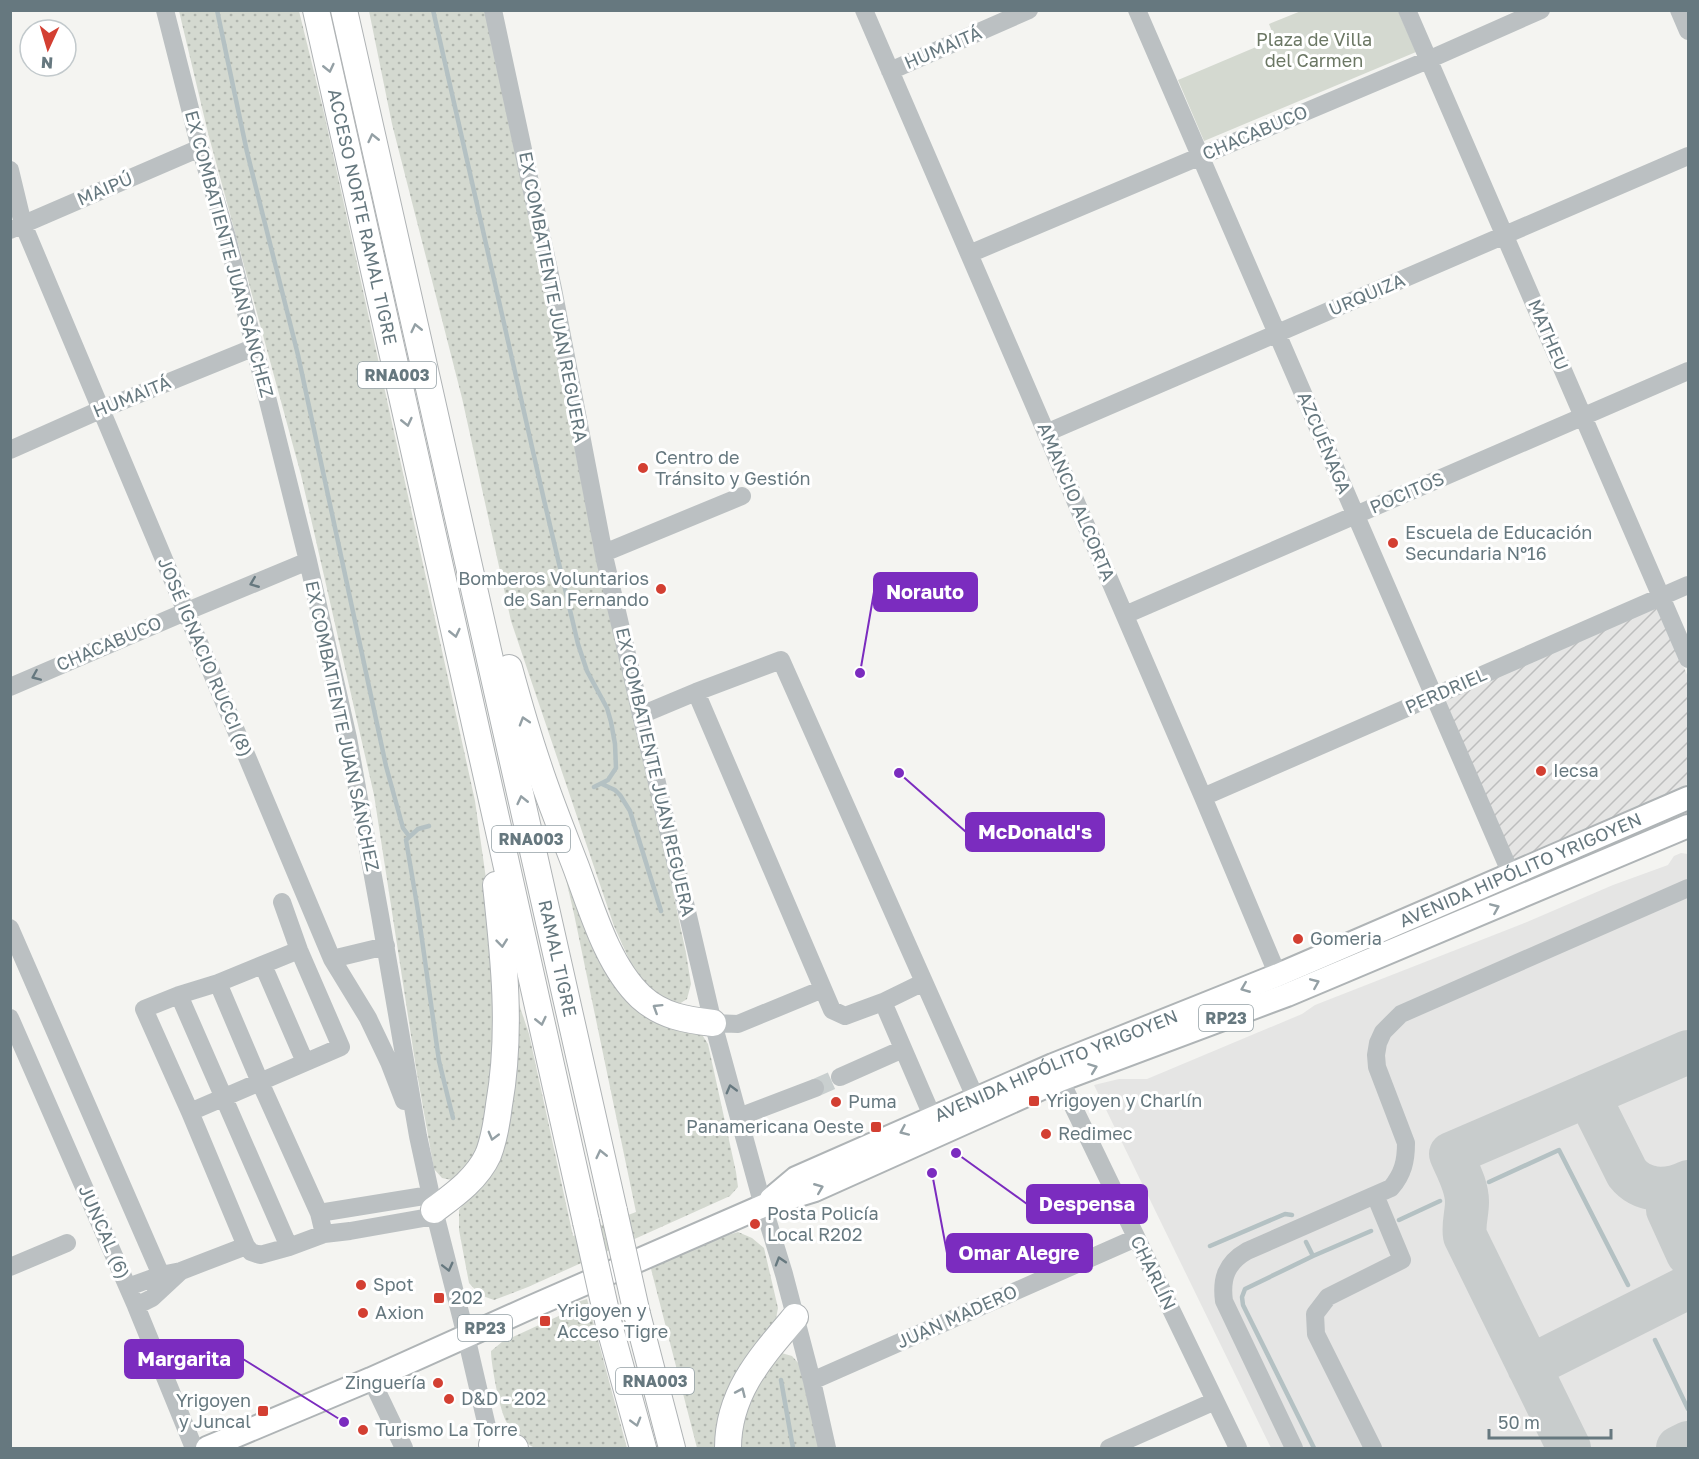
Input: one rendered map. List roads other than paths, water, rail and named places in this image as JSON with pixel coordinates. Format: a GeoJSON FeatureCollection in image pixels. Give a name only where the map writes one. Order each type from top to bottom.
{"type":"FeatureCollection","features":[{"type":"Feature","properties":{"kind":"highway","name":"ACCESO NORTE RAMAL TIGRE"},"geometry":{"type":"LineString","coordinates":[[316,10],[478,739]]}},
{"type":"Feature","properties":{"kind":"highway","name":"ACCESO NORTE RAMAL TIGRE"},"geometry":{"type":"LineString","coordinates":[[344,10],[448,467]]}},
{"type":"Feature","properties":{"kind":"highway"},"geometry":{"type":"LineString","coordinates":[[448,467],[482,565],[538,765],[606,943],[628,983],[652,1006],[668,1015],[713,1023]]}},
{"type":"Feature","properties":{"kind":"highway","name":"RAMAL TIGRE"},"geometry":{"type":"LineString","coordinates":[[448,467],[637,1314],[672,1449]]}},
{"type":"Feature","properties":{"kind":"highway"},"geometry":{"type":"LineString","coordinates":[[433,1207],[462,1188],[478,1171],[488,1155],[496,1122],[503,1073],[505,965],[478,739]]}},
{"type":"Feature","properties":{"kind":"highway","name":"RAMAL TIGRE"},"geometry":{"type":"LineString","coordinates":[[478,739],[609,1325],[643,1449]]}},
{"type":"Feature","properties":{"kind":"highway"},"geometry":{"type":"LineString","coordinates":[[728,1449],[731,1418],[739,1394],[752,1369],[795,1317]]}},
{"type":"Feature","properties":{"kind":"main road","name":"AVENIDA HIPÓLITO YRIGOYEN"},"geometry":{"type":"LineString","coordinates":[[1282,985],[1511,874],[1689,798]]}},
{"type":"Feature","properties":{"kind":"main road"},"geometry":{"type":"LineString","coordinates":[[1667,807],[1683,828]]}},
{"type":"Feature","properties":{"kind":"main road","name":"AVENIDA HIPÓLITO YRIGOYEN"},"geometry":{"type":"LineString","coordinates":[[763,1206],[796,1178],[976,1099],[1057,1072],[1683,828]]}},
{"type":"Feature","properties":{"kind":"main road","name":"AVENIDA HIPÓLITO YRIGOYEN"},"geometry":{"type":"LineString","coordinates":[[207,1449],[763,1206],[815,1190],[1057,1072]]}},
{"type":"Feature","properties":{"kind":"street","name":"EX COMBATIENTE JUAN SÁNCHEZ"},"geometry":{"type":"LineString","coordinates":[[165,10],[200,148],[227,237],[308,561],[348,738],[418,1136],[433,1207],[466,1336],[500,1447]]}},
{"type":"Feature","properties":{"kind":"street","name":"AMANCIO ALCORTA"},"geometry":{"type":"LineString","coordinates":[[864,10],[1203,796],[1282,985]]}},
{"type":"Feature","properties":{"kind":"street","name":"HUMAITÁ"},"geometry":{"type":"LineString","coordinates":[[890,71],[1029,10]]}},
{"type":"Feature","properties":{"kind":"street","name":"AZCUÉNAGA"},"geometry":{"type":"LineString","coordinates":[[1137,10],[1511,874]]}},
{"type":"Feature","properties":{"kind":"street","name":"MATHEU"},"geometry":{"type":"LineString","coordinates":[[1407,10],[1689,659]]}},
{"type":"Feature","properties":{"kind":"street","name":"CHACABUCO"},"geometry":{"type":"LineString","coordinates":[[969,254],[1541,10]]}},
{"type":"Feature","properties":{"kind":"street"},"geometry":{"type":"LineString","coordinates":[[1679,10],[1689,31]]}},
{"type":"Feature","properties":{"kind":"street","name":"EX COMBATIENTE JUAN REGUERA"},"geometry":{"type":"LineString","coordinates":[[496,11],[604,553],[641,715],[713,1023],[784,1274],[827,1449]]}},
{"type":"Feature","properties":{"kind":"street","name":"MAIPÚ"},"geometry":{"type":"LineString","coordinates":[[17,227],[200,148]]}},
{"type":"Feature","properties":{"kind":"street","name":"URQUIZA"},"geometry":{"type":"LineString","coordinates":[[1046,433],[1689,156]]}},
{"type":"Feature","properties":{"kind":"street","name":"JOSÉ IGNACIO RUCCI (8)"},"geometry":{"type":"LineString","coordinates":[[10,170],[17,227],[100,410],[332,959],[368,1018],[389,1062],[418,1136]]}},
{"type":"Feature","properties":{"kind":"street","name":"HUMAITÁ"},"geometry":{"type":"LineString","coordinates":[[10,450],[100,410],[255,347]]}},
{"type":"Feature","properties":{"kind":"street","name":"POCITOS"},"geometry":{"type":"LineString","coordinates":[[1125,615],[1689,371]]}},
{"type":"Feature","properties":{"kind":"street"},"geometry":{"type":"LineString","coordinates":[[604,553],[742,496]]}},
{"type":"Feature","properties":{"kind":"street","name":"CHACABUCO"},"geometry":{"type":"LineString","coordinates":[[10,687],[308,561]]}},
{"type":"Feature","properties":{"kind":"street","name":"PERDRIEL"},"geometry":{"type":"LineString","coordinates":[[1203,796],[1689,585]]}},
{"type":"Feature","properties":{"kind":"street"},"geometry":{"type":"LineString","coordinates":[[641,715],[781,660],[976,1099]]}},
{"type":"Feature","properties":{"kind":"street"},"geometry":{"type":"LineString","coordinates":[[696,692],[832,1010],[845,1016],[883,1002],[924,982]]}},
{"type":"Feature","properties":{"kind":"street"},"geometry":{"type":"LineString","coordinates":[[1294,1449],[1224,1301],[1222,1288],[1225,1275],[1236,1258],[1247,1251],[1391,1188],[1399,1179],[1404,1169],[1406,1143],[1377,1067],[1378,1043],[1383,1032],[1401,1014],[1689,888]]}},
{"type":"Feature","properties":{"kind":"street"},"geometry":{"type":"LineString","coordinates":[[190,1112],[341,1047],[299,950],[282,902]]}},
{"type":"Feature","properties":{"kind":"street"},"geometry":{"type":"LineString","coordinates":[[10,928],[161,1275]]}},
{"type":"Feature","properties":{"kind":"street"},"geometry":{"type":"LineString","coordinates":[[332,959],[386,946]]}},
{"type":"Feature","properties":{"kind":"street"},"geometry":{"type":"LineString","coordinates":[[299,950],[218,982],[178,994],[144,1009],[246,1246],[251,1252],[260,1255],[324,1234],[350,1231],[433,1207]]}},
{"type":"Feature","properties":{"kind":"street"},"geometry":{"type":"LineString","coordinates":[[263,965],[305,1062]]}},
{"type":"Feature","properties":{"kind":"street"},"geometry":{"type":"LineString","coordinates":[[218,982],[319,1213],[324,1234]]}},
{"type":"Feature","properties":{"kind":"street"},"geometry":{"type":"LineString","coordinates":[[713,1023],[738,1024],[823,989]]}},
{"type":"Feature","properties":{"kind":"street"},"geometry":{"type":"LineString","coordinates":[[178,994],[290,1247]]}},
{"type":"Feature","properties":{"kind":"street"},"geometry":{"type":"LineString","coordinates":[[883,1002],[933,1118]]}},
{"type":"Feature","properties":{"kind":"street","name":"JUNCAL (6)"},"geometry":{"type":"LineString","coordinates":[[10,1018],[128,1287],[194,1449]]}},
{"type":"Feature","properties":{"kind":"street"},"geometry":{"type":"LineString","coordinates":[[840,1077],[903,1049]]}},
{"type":"Feature","properties":{"kind":"street","name":"CHARLÍN"},"geometry":{"type":"LineString","coordinates":[[1057,1072],[1238,1449]]}},
{"type":"Feature","properties":{"kind":"street"},"geometry":{"type":"LineString","coordinates":[[739,1117],[814,1088]]}},
{"type":"Feature","properties":{"kind":"street"},"geometry":{"type":"LineString","coordinates":[[1373,1449],[1316,1334],[1315,1314],[1328,1297],[1402,1260],[1375,1195]]}},
{"type":"Feature","properties":{"kind":"street"},"geometry":{"type":"LineString","coordinates":[[319,1213],[433,1207]]}},
{"type":"Feature","properties":{"kind":"street","name":"JUAN MADERO"},"geometry":{"type":"LineString","coordinates":[[812,1381],[1136,1238]]}},
{"type":"Feature","properties":{"kind":"street"},"geometry":{"type":"LineString","coordinates":[[10,1267],[67,1243]]}},
{"type":"Feature","properties":{"kind":"street"},"geometry":{"type":"LineString","coordinates":[[128,1287],[161,1275],[182,1271],[246,1246]]}},
{"type":"Feature","properties":{"kind":"street"},"geometry":{"type":"LineString","coordinates":[[136,1306],[152,1298],[182,1271]]}},
{"type":"Feature","properties":{"kind":"street"},"geometry":{"type":"LineString","coordinates":[[370,1379],[404,1449]]}},
{"type":"Feature","properties":{"kind":"street"},"geometry":{"type":"LineString","coordinates":[[1109,1449],[1215,1401]]}},
{"type":"Feature","properties":{"kind":"waterway"},"geometry":{"type":"LineString","coordinates":[[217,10],[247,152],[298,355],[386,766],[403,828],[409,836]]}},
{"type":"Feature","properties":{"kind":"waterway"},"geometry":{"type":"LineString","coordinates":[[433,10],[578,644],[587,671],[607,708],[611,722],[616,768],[608,780],[594,787]]}},
{"type":"Feature","properties":{"kind":"waterway"},"geometry":{"type":"LineString","coordinates":[[602,784],[615,790],[630,811],[661,911]]}},
{"type":"Feature","properties":{"kind":"waterway"},"geometry":{"type":"LineString","coordinates":[[429,826],[418,829],[406,840],[439,1061],[453,1118]]}},
{"type":"Feature","properties":{"kind":"waterway"},"geometry":{"type":"LineString","coordinates":[[1489,1182],[1559,1150],[1628,1285]]}},
{"type":"Feature","properties":{"kind":"waterway"},"geometry":{"type":"LineString","coordinates":[[1399,1220],[1440,1201]]}},
{"type":"Feature","properties":{"kind":"waterway"},"geometry":{"type":"LineString","coordinates":[[1210,1246],[1285,1214],[1292,1215]]}},
{"type":"Feature","properties":{"kind":"waterway"},"geometry":{"type":"LineString","coordinates":[[1314,1448],[1243,1305],[1242,1297],[1245,1289],[1371,1231]]}},
{"type":"Feature","properties":{"kind":"waterway"},"geometry":{"type":"LineString","coordinates":[[1306,1242],[1313,1256]]}},
{"type":"Feature","properties":{"kind":"waterway"},"geometry":{"type":"LineString","coordinates":[[1655,1340],[1688,1409]]}},
{"type":"Feature","properties":{"kind":"waterway"},"geometry":{"type":"LineString","coordinates":[[781,1380],[793,1448]]}},
{"type":"Feature","properties":{"kind":"tunnel"},"geometry":{"type":"LineString","coordinates":[[815,1088],[840,1077]]}},
{"type":"Feature","properties":{"kind":"place","name":"Centro de Tránsito y Gestión"},"geometry":{"type":"Point","coordinates":[643,468]}},
{"type":"Feature","properties":{"kind":"place","name":"Escuela de Educación Secundaria Nº16"},"geometry":{"type":"Point","coordinates":[1393,543]}},
{"type":"Feature","properties":{"kind":"place","name":"Bomberos Voluntarios de San Fernando"},"geometry":{"type":"Point","coordinates":[661,589]}},
{"type":"Feature","properties":{"kind":"place","name":"Norauto"},"geometry":{"type":"Point","coordinates":[860,673]}},
{"type":"Feature","properties":{"kind":"place","name":"Iecsa"},"geometry":{"type":"Point","coordinates":[1541,771]}},
{"type":"Feature","properties":{"kind":"place","name":"McDonald's"},"geometry":{"type":"Point","coordinates":[899,773]}},
{"type":"Feature","properties":{"kind":"place","name":"Gomeria"},"geometry":{"type":"Point","coordinates":[1298,939]}},
{"type":"Feature","properties":{"kind":"place","name":"Yrigoyen y Charlín"},"geometry":{"type":"Point","coordinates":[1034,1101]}},
{"type":"Feature","properties":{"kind":"place","name":"Puma"},"geometry":{"type":"Point","coordinates":[836,1102]}},
{"type":"Feature","properties":{"kind":"place","name":"Panamericana Oeste"},"geometry":{"type":"Point","coordinates":[876,1127]}},
{"type":"Feature","properties":{"kind":"place","name":"Redimec"},"geometry":{"type":"Point","coordinates":[1046,1134]}},
{"type":"Feature","properties":{"kind":"place","name":"Despensa"},"geometry":{"type":"Point","coordinates":[956,1153]}},
{"type":"Feature","properties":{"kind":"place","name":"Omar Alegre"},"geometry":{"type":"Point","coordinates":[932,1173]}},
{"type":"Feature","properties":{"kind":"place","name":"Posta Policía Local R202"},"geometry":{"type":"Point","coordinates":[755,1224]}},
{"type":"Feature","properties":{"kind":"place","name":"Spot"},"geometry":{"type":"Point","coordinates":[361,1285]}},
{"type":"Feature","properties":{"kind":"place","name":"202"},"geometry":{"type":"Point","coordinates":[439,1298]}},
{"type":"Feature","properties":{"kind":"place","name":"Axion"},"geometry":{"type":"Point","coordinates":[363,1313]}},
{"type":"Feature","properties":{"kind":"place","name":"Yrigoyen y Acceso Tigre"},"geometry":{"type":"Point","coordinates":[545,1321]}},
{"type":"Feature","properties":{"kind":"place","name":"Zinguería"},"geometry":{"type":"Point","coordinates":[438,1383]}},
{"type":"Feature","properties":{"kind":"place","name":"D&D - 202"},"geometry":{"type":"Point","coordinates":[449,1399]}},
{"type":"Feature","properties":{"kind":"place","name":"Yrigoyen y Juncal"},"geometry":{"type":"Point","coordinates":[263,1411]}},
{"type":"Feature","properties":{"kind":"place","name":"Margarita"},"geometry":{"type":"Point","coordinates":[344,1422]}},
{"type":"Feature","properties":{"kind":"place","name":"Turismo La Torre"},"geometry":{"type":"Point","coordinates":[363,1430]}},
{"type":"Feature","properties":{"kind":"park label","name":"Plaza de Villa del Carmen"},"geometry":{"type":"Point","coordinates":[1314,50]}}]}
